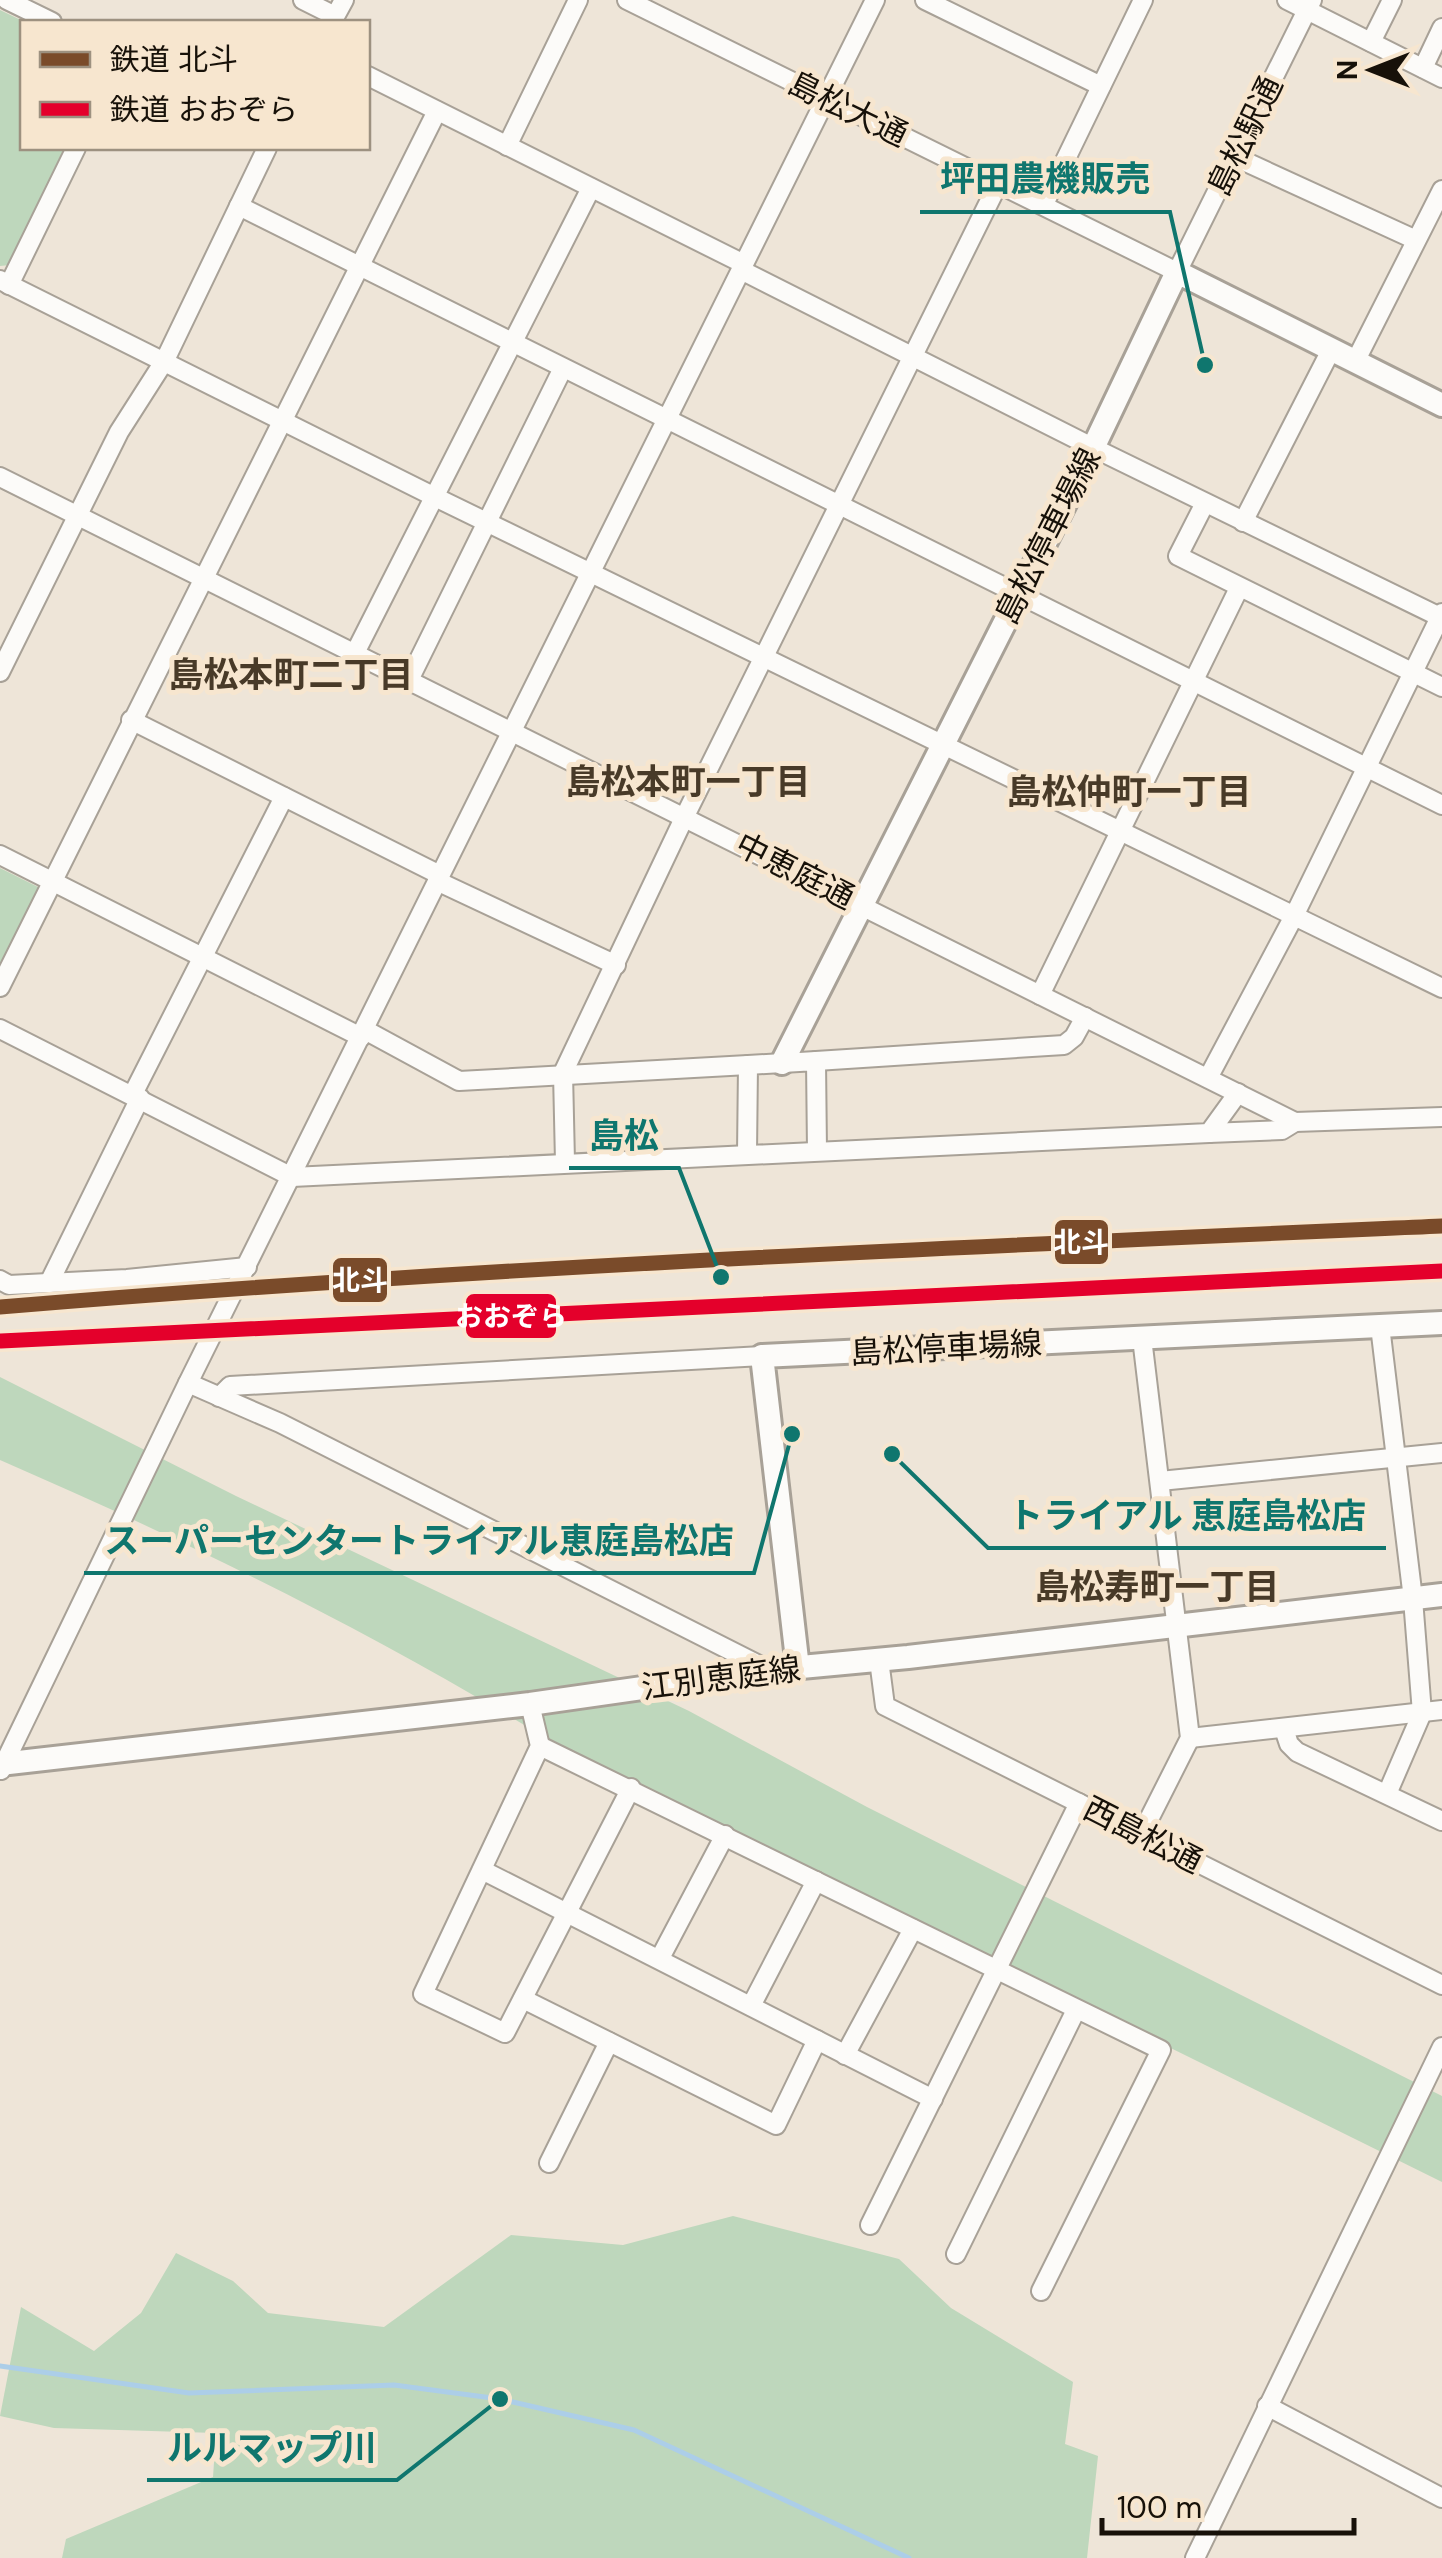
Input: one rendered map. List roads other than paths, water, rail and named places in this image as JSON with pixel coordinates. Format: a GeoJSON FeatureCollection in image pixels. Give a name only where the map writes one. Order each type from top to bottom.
{"type":"FeatureCollection","features":[{"type":"Feature","properties":{"kind":"main road"},"geometry":{"type":"LineString","coordinates":[[1177,272],[1442,405]]}},
{"type":"Feature","properties":{"kind":"main road","name":"島松停車場線"},"geometry":{"type":"LineString","coordinates":[[782,1063],[1093,448],[1177,272]]}},
{"type":"Feature","properties":{"kind":"main road","name":"島松停車場線"},"geometry":{"type":"LineString","coordinates":[[762,1356],[1442,1323]]}},
{"type":"Feature","properties":{"kind":"main road"},"geometry":{"type":"LineString","coordinates":[[762,1356],[798,1668]]}},
{"type":"Feature","properties":{"kind":"main road","name":"江別恵庭線"},"geometry":{"type":"LineString","coordinates":[[1,1767],[530,1704],[768,1670],[1442,1596]]}},
{"type":"Feature","properties":{"kind":"street"},"geometry":{"type":"LineString","coordinates":[[7,0],[48,20]]}},
{"type":"Feature","properties":{"kind":"street"},"geometry":{"type":"LineString","coordinates":[[302,0],[337,13]]}},
{"type":"Feature","properties":{"kind":"street"},"geometry":{"type":"LineString","coordinates":[[507,146],[578,0]]}},
{"type":"Feature","properties":{"kind":"street","name":"島松大通"},"geometry":{"type":"LineString","coordinates":[[627,0],[1177,272]]}},
{"type":"Feature","properties":{"kind":"street"},"geometry":{"type":"LineString","coordinates":[[1,1767],[875,0]]}},
{"type":"Feature","properties":{"kind":"street"},"geometry":{"type":"LineString","coordinates":[[925,0],[1101,86]]}},
{"type":"Feature","properties":{"kind":"street"},"geometry":{"type":"LineString","coordinates":[[1044,204],[1143,0]]}},
{"type":"Feature","properties":{"kind":"street"},"geometry":{"type":"LineString","coordinates":[[1286,0],[1309,5],[1442,78]]}},
{"type":"Feature","properties":{"kind":"street"},"geometry":{"type":"LineString","coordinates":[[1371,42],[1392,0]]}},
{"type":"Feature","properties":{"kind":"street","name":"島松駅通"},"geometry":{"type":"LineString","coordinates":[[1177,272],[1309,5]]}},
{"type":"Feature","properties":{"kind":"street"},"geometry":{"type":"LineString","coordinates":[[1423,68],[1442,28]]}},
{"type":"Feature","properties":{"kind":"street"},"geometry":{"type":"LineString","coordinates":[[370,77],[1093,448],[1441,615],[1294,916],[1208,1078]]}},
{"type":"Feature","properties":{"kind":"street"},"geometry":{"type":"LineString","coordinates":[[0,987],[437,111]]}},
{"type":"Feature","properties":{"kind":"street"},"geometry":{"type":"LineString","coordinates":[[75,150],[5,283],[592,574],[1442,987]]}},
{"type":"Feature","properties":{"kind":"street"},"geometry":{"type":"LineString","coordinates":[[2,662],[119,432],[165,360],[266,150]]}},
{"type":"Feature","properties":{"kind":"street"},"geometry":{"type":"LineString","coordinates":[[1235,157],[1416,240]]}},
{"type":"Feature","properties":{"kind":"street"},"geometry":{"type":"LineString","coordinates":[[565,1162],[563,1074],[685,816],[999,182]]}},
{"type":"Feature","properties":{"kind":"street"},"geometry":{"type":"LineString","coordinates":[[355,653],[591,188]]}},
{"type":"Feature","properties":{"kind":"street"},"geometry":{"type":"LineString","coordinates":[[1355,362],[1442,190]]}},
{"type":"Feature","properties":{"kind":"street"},"geometry":{"type":"LineString","coordinates":[[239,206],[1442,806]]}},
{"type":"Feature","properties":{"kind":"street"},"geometry":{"type":"LineString","coordinates":[[1243,522],[1330,350]]}},
{"type":"Feature","properties":{"kind":"street"},"geometry":{"type":"LineString","coordinates":[[409,680],[563,368]]}},
{"type":"Feature","properties":{"kind":"street","name":"中恵庭通"},"geometry":{"type":"LineString","coordinates":[[0,477],[1295,1122],[1442,1118]]}},
{"type":"Feature","properties":{"kind":"street"},"geometry":{"type":"LineString","coordinates":[[1205,503],[1178,556],[1442,686]]}},
{"type":"Feature","properties":{"kind":"street"},"geometry":{"type":"LineString","coordinates":[[1040,995],[1239,588]]}},
{"type":"Feature","properties":{"kind":"street"},"geometry":{"type":"LineString","coordinates":[[131,720],[616,965]]}},
{"type":"Feature","properties":{"kind":"street"},"geometry":{"type":"LineString","coordinates":[[48,1283],[284,798]]}},
{"type":"Feature","properties":{"kind":"street"},"geometry":{"type":"LineString","coordinates":[[0,855],[459,1081],[1064,1045],[1085,1017]]}},
{"type":"Feature","properties":{"kind":"street"},"geometry":{"type":"LineString","coordinates":[[0,1029],[292,1178],[1282,1130],[1295,1122]]}},
{"type":"Feature","properties":{"kind":"street"},"geometry":{"type":"LineString","coordinates":[[816,1061],[816,1151]]}},
{"type":"Feature","properties":{"kind":"street"},"geometry":{"type":"LineString","coordinates":[[747,1153],[748,1065]]}},
{"type":"Feature","properties":{"kind":"street"},"geometry":{"type":"LineString","coordinates":[[1209,1133],[1238,1094]]}},
{"type":"Feature","properties":{"kind":"street"},"geometry":{"type":"LineString","coordinates":[[0,1280],[9,1284],[128,1280],[247,1267]]}},
{"type":"Feature","properties":{"kind":"street"},"geometry":{"type":"LineString","coordinates":[[1380,1326],[1413,1598],[1422,1713],[1387,1794]]}},
{"type":"Feature","properties":{"kind":"street"},"geometry":{"type":"LineString","coordinates":[[1142,1338],[1190,1738],[1142,1834]]}},
{"type":"Feature","properties":{"kind":"street"},"geometry":{"type":"LineString","coordinates":[[219,1396],[230,1386],[762,1356]]}},
{"type":"Feature","properties":{"kind":"street"},"geometry":{"type":"LineString","coordinates":[[188,1383],[314,1440],[768,1670]]}},
{"type":"Feature","properties":{"kind":"street"},"geometry":{"type":"LineString","coordinates":[[1160,1481],[1442,1453]]}},
{"type":"Feature","properties":{"kind":"street","name":"西島松通"},"geometry":{"type":"LineString","coordinates":[[879,1660],[885,1706],[1442,1985]]}},
{"type":"Feature","properties":{"kind":"street"},"geometry":{"type":"LineString","coordinates":[[530,1704],[540,1746],[423,1994],[505,2033],[631,1788]]}},
{"type":"Feature","properties":{"kind":"street"},"geometry":{"type":"LineString","coordinates":[[1190,1738],[1442,1710]]}},
{"type":"Feature","properties":{"kind":"street"},"geometry":{"type":"LineString","coordinates":[[1284,1729],[1289,1744],[1298,1752],[1442,1821]]}},
{"type":"Feature","properties":{"kind":"street"},"geometry":{"type":"LineString","coordinates":[[540,1746],[1161,2050],[1040,2291]]}},
{"type":"Feature","properties":{"kind":"street"},"geometry":{"type":"LineString","coordinates":[[870,2225],[1078,1803]]}},
{"type":"Feature","properties":{"kind":"street"},"geometry":{"type":"LineString","coordinates":[[660,1958],[725,1835]]}},
{"type":"Feature","properties":{"kind":"street"},"geometry":{"type":"LineString","coordinates":[[482,1870],[933,2099]]}},
{"type":"Feature","properties":{"kind":"street"},"geometry":{"type":"LineString","coordinates":[[751,2006],[816,1882]]}},
{"type":"Feature","properties":{"kind":"street"},"geometry":{"type":"LineString","coordinates":[[845,2055],[913,1929]]}},
{"type":"Feature","properties":{"kind":"street"},"geometry":{"type":"LineString","coordinates":[[523,1999],[776,2125],[817,2040]]}},
{"type":"Feature","properties":{"kind":"street"},"geometry":{"type":"LineString","coordinates":[[956,2254],[1076,2010]]}},
{"type":"Feature","properties":{"kind":"street"},"geometry":{"type":"LineString","coordinates":[[549,2163],[608,2042]]}},
{"type":"Feature","properties":{"kind":"street"},"geometry":{"type":"LineString","coordinates":[[1194,2558],[1442,2047]]}},
{"type":"Feature","properties":{"kind":"street"},"geometry":{"type":"LineString","coordinates":[[1267,2406],[1442,2498]]}},
{"type":"Feature","properties":{"kind":"waterway"},"geometry":{"type":"LineString","coordinates":[[0,2366],[189,2393],[394,2385],[500,2399],[634,2430],[909,2558]]}},
{"type":"Feature","properties":{"kind":"rail line","name":"北斗"},"geometry":{"type":"LineString","coordinates":[[0,1307],[540,1269],[1442,1226]]}},
{"type":"Feature","properties":{"kind":"rail line","name":"おおぞら"},"geometry":{"type":"LineString","coordinates":[[1,1341],[1442,1271]]}},
{"type":"Feature","properties":{"kind":"place","name":"坪田農機販売"},"geometry":{"type":"Point","coordinates":[1205,365]}},
{"type":"Feature","properties":{"kind":"place","name":"島松"},"geometry":{"type":"Point","coordinates":[721,1277]}},
{"type":"Feature","properties":{"kind":"place","name":"スーパーセンタートライアル恵庭島松店"},"geometry":{"type":"Point","coordinates":[792,1434]}},
{"type":"Feature","properties":{"kind":"place","name":"トライアル 恵庭島松店"},"geometry":{"type":"Point","coordinates":[892,1454]}},
{"type":"Feature","properties":{"kind":"place","name":"ルルマップ川"},"geometry":{"type":"Point","coordinates":[500,2399]}},
{"type":"Feature","properties":{"kind":"district","name":"島松本町二丁目"},"geometry":{"type":"Point","coordinates":[291,675]}},
{"type":"Feature","properties":{"kind":"district","name":"島松本町一丁目"},"geometry":{"type":"Point","coordinates":[688,782]}},
{"type":"Feature","properties":{"kind":"district","name":"島松仲町一丁目"},"geometry":{"type":"Point","coordinates":[1129,792]}},
{"type":"Feature","properties":{"kind":"district","name":"島松寿町一丁目"},"geometry":{"type":"Point","coordinates":[1157,1587]}}]}
